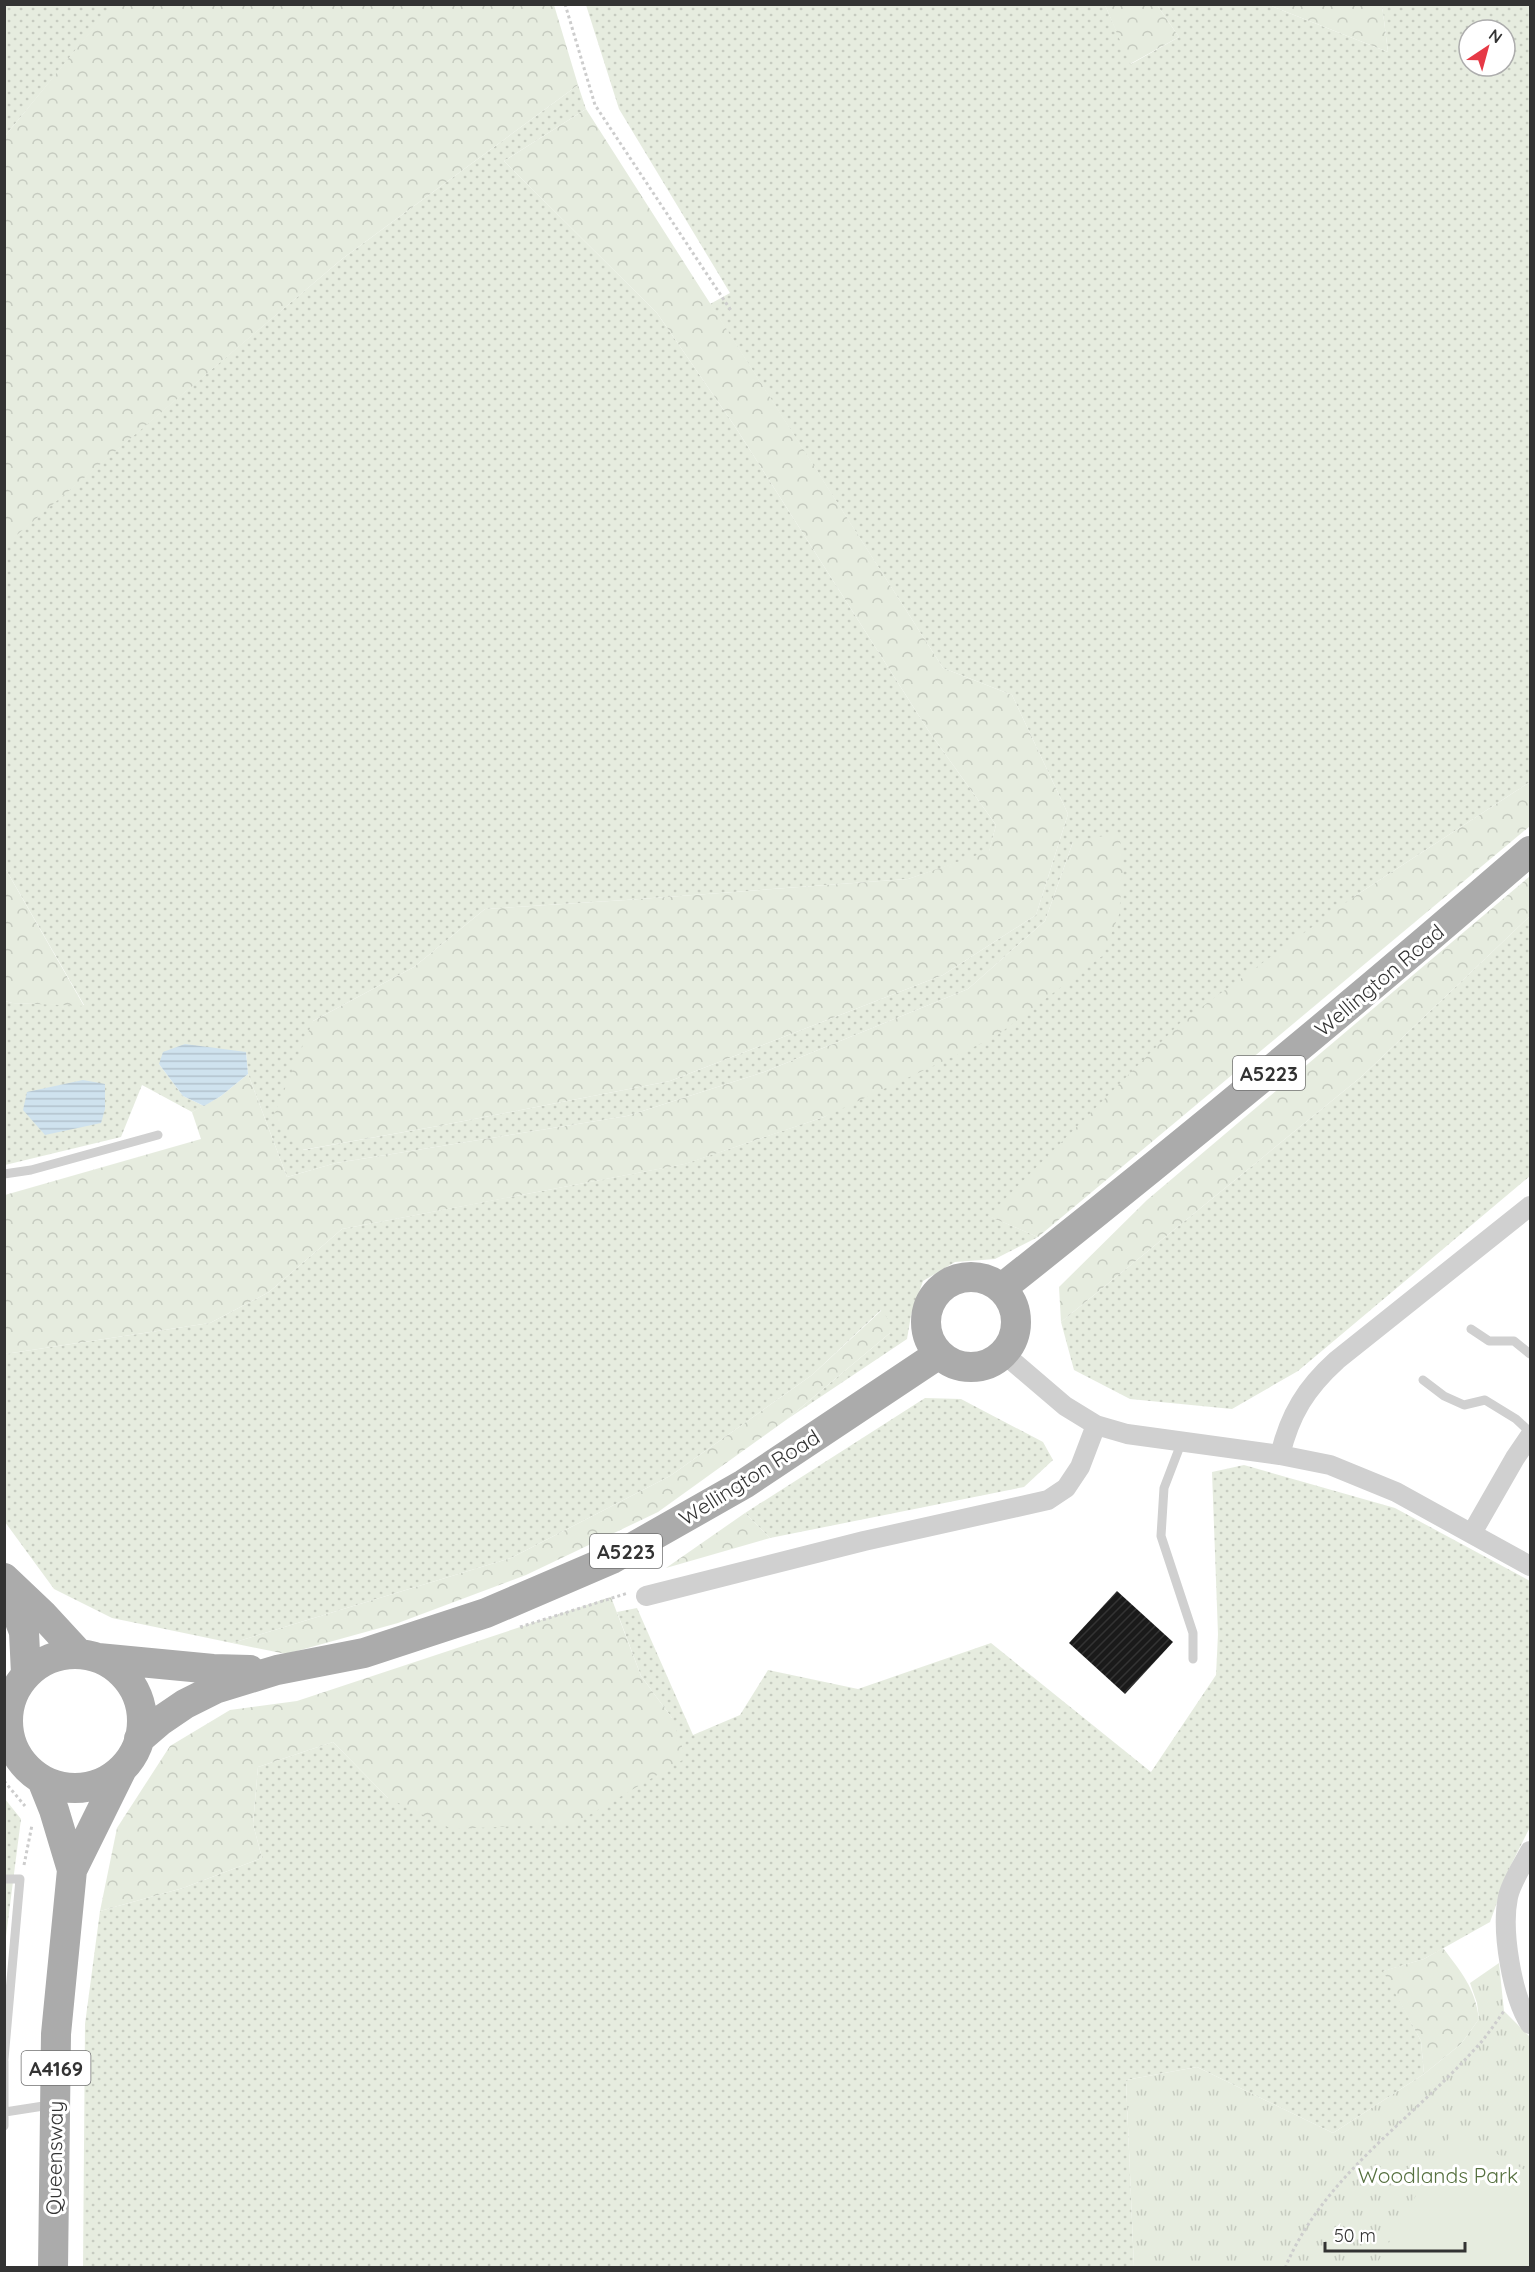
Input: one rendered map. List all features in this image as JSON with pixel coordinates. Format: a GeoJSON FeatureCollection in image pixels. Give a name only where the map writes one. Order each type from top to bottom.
{"type":"FeatureCollection","features":[{"type":"Feature","properties":{"kind":"main road","name":"Wellington Road"},"geometry":{"type":"LineString","coordinates":[[1002,1288],[1131,1186],[1372,988],[1530,851]]}},
{"type":"Feature","properties":{"kind":"main road"},"geometry":{"type":"LineString","coordinates":[[973,1277],[988,1280],[1002,1288],[1011,1300],[1016,1321],[1013,1342],[1004,1354],[993,1363],[979,1367],[964,1367],[951,1363],[939,1354],[930,1342],[926,1327],[927,1311],[933,1297],[944,1286],[958,1279],[973,1277]]}},
{"type":"Feature","properties":{"kind":"main road","name":"Wellington Road"},"geometry":{"type":"LineString","coordinates":[[139,1739],[160,1721],[215,1689],[277,1670],[364,1653],[486,1613],[612,1559],[744,1484],[939,1354]]}},
{"type":"Feature","properties":{"kind":"main road"},"geometry":{"type":"LineString","coordinates":[[4,1579],[88,1656],[115,1668],[129,1682],[134,1691],[142,1719],[139,1739],[133,1755],[122,1769],[105,1781],[84,1788],[63,1787],[42,1780],[26,1768],[10,1748],[9,1709],[16,1686],[24,1632],[4,1579]]}},
{"type":"Feature","properties":{"kind":"main road"},"geometry":{"type":"LineString","coordinates":[[16,1686],[42,1663],[60,1656],[88,1656]]}},
{"type":"Feature","properties":{"kind":"main road","name":"Wellington Road"},"geometry":{"type":"LineString","coordinates":[[88,1656],[213,1670],[277,1670]]}},
{"type":"Feature","properties":{"kind":"main road","name":"Queensway"},"geometry":{"type":"LineString","coordinates":[[53,2268],[56,2034],[72,1870],[122,1769]]}},
{"type":"Feature","properties":{"kind":"main road","name":"Queensway"},"geometry":{"type":"LineString","coordinates":[[42,1780],[54,1810],[72,1870]]}},
{"type":"Feature","properties":{"kind":"street"},"geometry":{"type":"LineString","coordinates":[[1280,1455],[1292,1416],[1316,1380],[1337,1360],[1530,1206]]}},
{"type":"Feature","properties":{"kind":"street"},"geometry":{"type":"LineString","coordinates":[[1004,1354],[1065,1406],[1096,1425],[1127,1434],[1280,1455],[1330,1465],[1396,1492],[1530,1566]]}},
{"type":"Feature","properties":{"kind":"street"},"geometry":{"type":"LineString","coordinates":[[646,1596],[864,1541],[1048,1500],[1066,1488],[1080,1467],[1096,1425]]}},
{"type":"Feature","properties":{"kind":"street"},"geometry":{"type":"LineString","coordinates":[[1472,1533],[1530,1434]]}},
{"type":"Feature","properties":{"kind":"street"},"geometry":{"type":"LineString","coordinates":[[1530,1851],[1508,1895],[1504,1924],[1518,2001],[1530,2024]]}},
{"type":"Feature","properties":{"kind":"lane"},"geometry":{"type":"LineString","coordinates":[[4,1174],[31,1170],[158,1135]]}},
{"type":"Feature","properties":{"kind":"lane"},"geometry":{"type":"LineString","coordinates":[[1471,1329],[1489,1341],[1514,1341],[1530,1354]]}},
{"type":"Feature","properties":{"kind":"lane"},"geometry":{"type":"LineString","coordinates":[[1423,1380],[1464,1406],[1485,1400],[1516,1419],[1530,1434]]}},
{"type":"Feature","properties":{"kind":"lane"},"geometry":{"type":"LineString","coordinates":[[1182,1442],[1164,1488],[1161,1536],[1192,1633],[1193,1659]]}},
{"type":"Feature","properties":{"kind":"lane"},"geometry":{"type":"LineString","coordinates":[[4,1879],[20,1879],[4,2060],[4,2126]]}},
{"type":"Feature","properties":{"kind":"lane"},"geometry":{"type":"LineString","coordinates":[[5,2112],[55,2104]]}},
{"type":"Feature","properties":{"kind":"path"},"geometry":{"type":"LineString","coordinates":[[565,4],[596,105],[732,312]]}},
{"type":"Feature","properties":{"kind":"path"},"geometry":{"type":"LineString","coordinates":[[4,1780],[28,1810]]}},
{"type":"Feature","properties":{"kind":"path"},"geometry":{"type":"LineString","coordinates":[[20,1879],[33,1818]]}},
{"type":"Feature","properties":{"kind":"path"},"geometry":{"type":"LineString","coordinates":[[1285,2268],[1305,2228],[1323,2202],[1352,2170],[1473,2051],[1504,2012],[1518,2001]]}},
{"type":"Feature","properties":{"kind":"green space"},"geometry":{"type":"Polygon","coordinates":[[[113,4],[554,5],[578,85],[342,259],[5,545],[5,136],[113,4]]]}},
{"type":"Feature","properties":{"kind":"green space"},"geometry":{"type":"Polygon","coordinates":[[[5,5],[113,5],[5,136],[5,5]]]}},
{"type":"Feature","properties":{"kind":"green space"},"geometry":{"type":"Polygon","coordinates":[[[586,5],[1105,5],[1131,64],[1179,37],[1157,5],[1269,5],[1388,52],[1382,5],[1530,5],[1530,782],[1355,896],[989,1216],[1038,1237],[995,1259],[955,1262],[923,1281],[911,1315],[907,1339],[786,1420],[890,1333],[881,1310],[812,1375],[670,1476],[511,1558],[232,1643],[112,1618],[54,1589],[5,1522],[5,1354],[210,1323],[269,1292],[342,1229],[684,1164],[824,1117],[1102,956],[1073,842],[1045,921],[968,989],[764,1072],[627,1116],[336,1163],[287,1177],[248,1074],[246,1052],[159,1064],[183,1096],[204,1106],[192,1112],[142,1085],[121,1137],[5,1165],[5,1001],[84,1005],[5,868],[4,545],[342,259],[578,85],[586,109],[504,161],[657,313],[736,428],[928,730],[996,825],[989,852],[908,879],[485,909],[414,967],[313,1021],[303,1150],[670,1081],[943,975],[1036,915],[1068,814],[1012,695],[943,668],[710,304],[730,293],[619,109],[586,5]]]}},
{"type":"Feature","properties":{"kind":"green space"},"geometry":{"type":"Polygon","coordinates":[[[1105,5],[1157,5],[1179,37],[1130,64],[1105,5]]]}},
{"type":"Feature","properties":{"kind":"green space"},"geometry":{"type":"Polygon","coordinates":[[[1269,5],[1382,5],[1388,52],[1269,5]]]}},
{"type":"Feature","properties":{"kind":"green space"},"geometry":{"type":"Polygon","coordinates":[[[586,109],[943,668],[1012,695],[1068,814],[1036,915],[943,975],[670,1081],[302,1150],[272,1120],[313,1021],[414,967],[485,909],[908,879],[989,851],[996,825],[928,730],[736,428],[657,313],[504,161],[586,109]]]}},
{"type":"Feature","properties":{"kind":"green space"},"geometry":{"type":"Polygon","coordinates":[[[1530,782],[1530,826],[1038,1237],[988,1216],[1181,1022],[1355,896],[1530,782]]]}},
{"type":"Feature","properties":{"kind":"green space"},"geometry":{"type":"Polygon","coordinates":[[[1119,833],[1123,868],[1119,915],[1102,956],[995,1037],[824,1117],[685,1164],[342,1229],[269,1292],[210,1323],[5,1354],[5,1195],[201,1139],[192,1112],[221,1096],[248,1074],[287,1177],[336,1163],[627,1116],[764,1072],[968,989],[1045,921],[1073,842],[1119,833]]]}},
{"type":"Feature","properties":{"kind":"green space"},"geometry":{"type":"Polygon","coordinates":[[[5,868],[84,1006],[5,1001],[5,868]]]}},
{"type":"Feature","properties":{"kind":"green space"},"geometry":{"type":"Polygon","coordinates":[[[1530,876],[1530,916],[1361,1077],[1061,1322],[1059,1287],[1147,1200],[1530,876]]]}},
{"type":"Feature","properties":{"kind":"green space"},"geometry":{"type":"Polygon","coordinates":[[[1530,916],[1530,1176],[1298,1371],[1232,1409],[1130,1399],[1074,1370],[1061,1322],[1361,1077],[1530,916]]]}},
{"type":"Feature","properties":{"kind":"green space"},"geometry":{"type":"Polygon","coordinates":[[[882,1310],[889,1321],[890,1333],[786,1420],[658,1512],[526,1575],[398,1623],[286,1654],[232,1643],[511,1558],[670,1476],[812,1375],[882,1310]]]}},
{"type":"Feature","properties":{"kind":"green space"},"geometry":{"type":"Polygon","coordinates":[[[925,1398],[961,1399],[1043,1442],[1053,1460],[1024,1487],[770,1538],[745,1513],[925,1398]]]}},
{"type":"Feature","properties":{"kind":"green space"},"geometry":{"type":"Polygon","coordinates":[[[1244,1465],[1395,1508],[1530,1581],[1530,1827],[1509,1869],[1490,1922],[1424,1959],[1384,1971],[1421,2041],[1424,2074],[1333,2133],[1197,2067],[1126,2080],[1134,2267],[83,2268],[85,2024],[100,1911],[183,1888],[262,1858],[253,1824],[258,1767],[333,1742],[388,1798],[672,1718],[641,1676],[617,1612],[637,1608],[693,1735],[740,1715],[768,1670],[858,1689],[991,1643],[1151,1772],[1216,1675],[1218,1634],[1212,1472],[1244,1465]]]}},
{"type":"Feature","properties":{"kind":"green space"},"geometry":{"type":"Polygon","coordinates":[[[745,1513],[770,1538],[666,1568],[745,1513]]]}},
{"type":"Feature","properties":{"kind":"green space"},"geometry":{"type":"Polygon","coordinates":[[[611,1597],[641,1676],[672,1718],[686,1758],[574,1824],[452,1829],[388,1798],[333,1742],[258,1767],[253,1824],[262,1858],[183,1888],[100,1911],[117,1828],[170,1746],[230,1710],[297,1701],[611,1597]]]}},
{"type":"Feature","properties":{"kind":"green space"},"geometry":{"type":"Polygon","coordinates":[[[5,1799],[21,1819],[5,1944],[5,1799]]]}},
{"type":"Feature","properties":{"kind":"green space"},"geometry":{"type":"Polygon","coordinates":[[[1443,1948],[1462,1973],[1471,1990],[1479,2019],[1461,2044],[1424,2074],[1421,2041],[1383,1971],[1424,1959],[1443,1948]]]}},
{"type":"Feature","properties":{"kind":"green space","name":"Woodlands Park"},"geometry":{"type":"Polygon","coordinates":[[[1499,1963],[1504,2011],[1530,2037],[1530,2267],[1134,2267],[1126,2080],[1197,2067],[1333,2133],[1424,2074],[1461,2044],[1479,2019],[1477,2003],[1470,1983],[1499,1963]]]}},
{"type":"Feature","properties":{"kind":"green space"},"geometry":{"type":"Polygon","coordinates":[[[1454,2129],[1530,2173],[1530,2267],[1375,2267],[1454,2129]]]}},
{"type":"Feature","properties":{"kind":"water"},"geometry":{"type":"Polygon","coordinates":[[[185,1044],[246,1052],[248,1074],[221,1096],[204,1106],[183,1096],[159,1064],[163,1052],[185,1044]]]}},
{"type":"Feature","properties":{"kind":"water"},"geometry":{"type":"Polygon","coordinates":[[[83,1080],[105,1084],[105,1109],[101,1123],[45,1135],[23,1110],[27,1092],[83,1080]]]}},
{"type":"Feature","properties":{"kind":"building"},"geometry":{"type":"Polygon","coordinates":[[[1117,1591],[1173,1642],[1125,1694],[1069,1643],[1117,1591]]]}}]}
